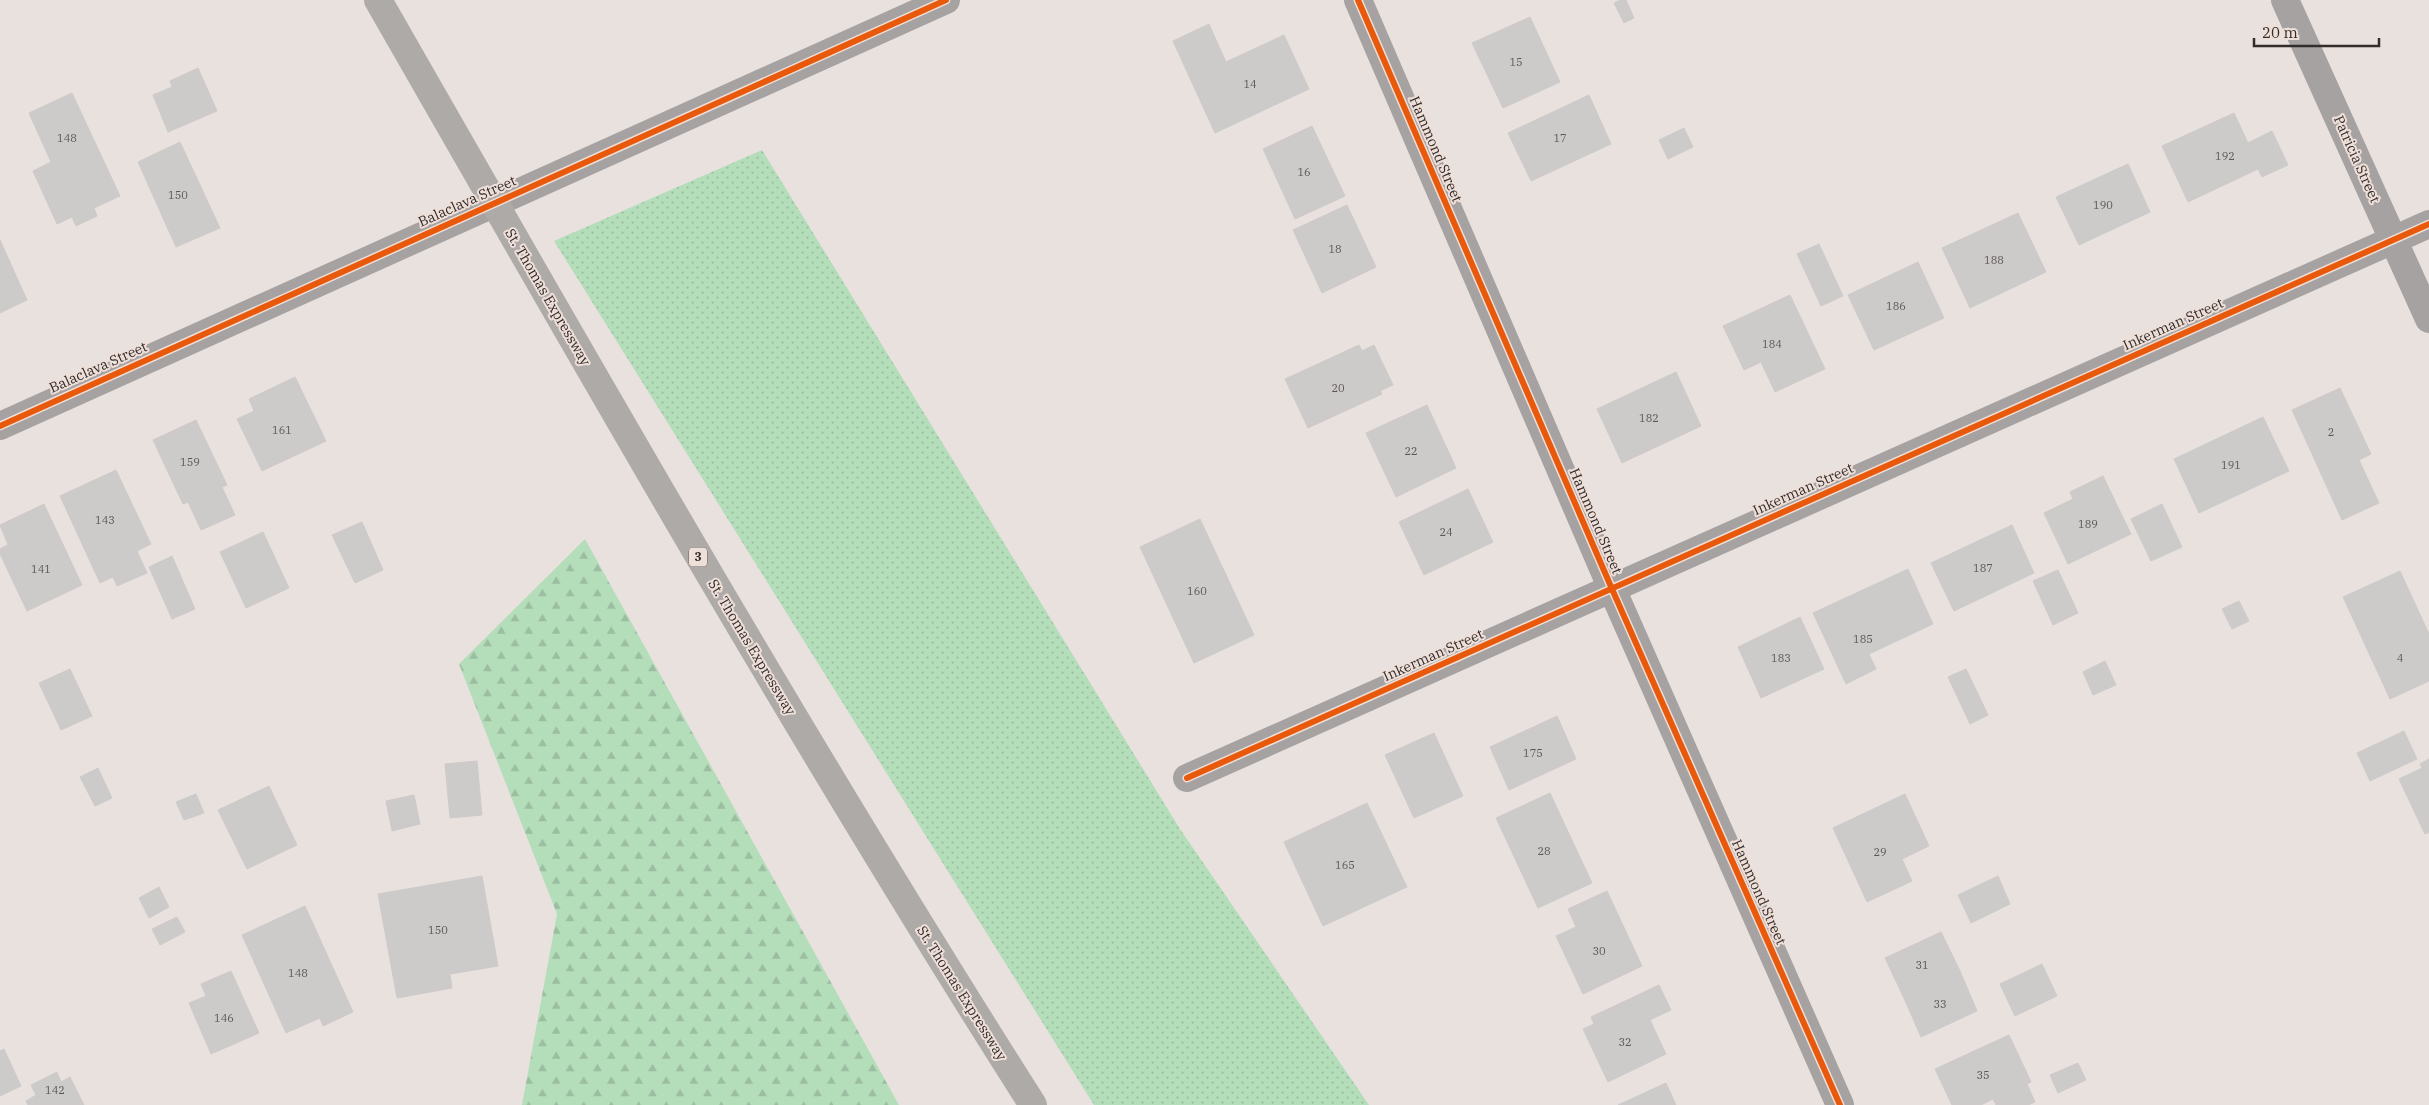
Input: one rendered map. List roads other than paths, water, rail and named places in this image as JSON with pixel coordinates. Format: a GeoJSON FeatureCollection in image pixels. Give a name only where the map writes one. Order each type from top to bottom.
{"type":"FeatureCollection","features":[{"type":"Feature","properties":{"kind":"highway","name":"St. Thomas Expressway"},"geometry":{"type":"LineString","coordinates":[[378,0],[678,524],[949,974],[1033,1105]]}},
{"type":"Feature","properties":{"kind":"street","name":"Balaclava Street"},"geometry":{"type":"LineString","coordinates":[[0,426],[407,241],[946,0]]}},
{"type":"Feature","properties":{"kind":"street","name":"Hammond Street"},"geometry":{"type":"LineString","coordinates":[[1358,0],[1612,589],[1840,1105]]}},
{"type":"Feature","properties":{"kind":"street","name":"Patricia Street"},"geometry":{"type":"LineString","coordinates":[[2285,0],[2429,319]]}},
{"type":"Feature","properties":{"kind":"street","name":"Inkerman Street"},"geometry":{"type":"LineString","coordinates":[[1187,778],[2429,224]]}}]}
